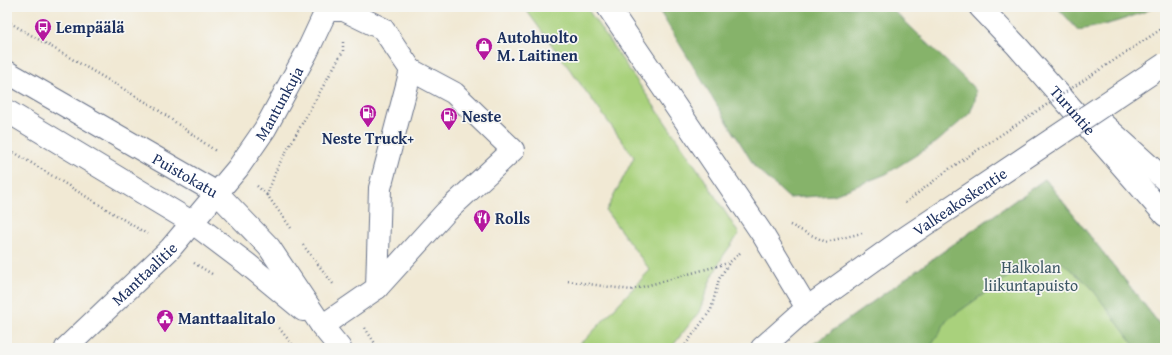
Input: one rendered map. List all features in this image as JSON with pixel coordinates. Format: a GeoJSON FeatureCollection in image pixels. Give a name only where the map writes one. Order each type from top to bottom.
{"type":"FeatureCollection","features":[{"type":"Feature","properties":{"kind":"street"},"geometry":{"type":"LineString","coordinates":[[608,7],[763,235],[807,308]]}},
{"type":"Feature","properties":{"kind":"street","name":"Turuntie"},"geometry":{"type":"LineString","coordinates":[[980,7],[1017,46],[1165,215]]}},
{"type":"Feature","properties":{"kind":"street"},"geometry":{"type":"LineString","coordinates":[[322,326],[352,307],[377,288],[446,212],[513,150],[454,93],[411,70],[383,29],[333,9]]}},
{"type":"Feature","properties":{"kind":"street","name":"Mantunkuja"},"geometry":{"type":"LineString","coordinates":[[217,193],[238,168],[265,128],[307,52],[333,9]]}},
{"type":"Feature","properties":{"kind":"street"},"geometry":{"type":"LineString","coordinates":[[1017,46],[1165,180]]}},
{"type":"Feature","properties":{"kind":"street","name":"Valkeakoskentie"},"geometry":{"type":"LineString","coordinates":[[762,348],[807,308],[899,242],[1165,64]]}},
{"type":"Feature","properties":{"kind":"street"},"geometry":{"type":"LineString","coordinates":[[377,288],[380,188],[411,70]]}},
{"type":"Feature","properties":{"kind":"street","name":"Puistokatu"},"geometry":{"type":"LineString","coordinates":[[7,72],[217,193],[269,247],[322,326],[340,348]]}},
{"type":"Feature","properties":{"kind":"street","name":"Puistokatu"},"geometry":{"type":"LineString","coordinates":[[7,111],[193,223],[246,263],[322,326]]}},
{"type":"Feature","properties":{"kind":"street","name":"Manttaalitie"},"geometry":{"type":"LineString","coordinates":[[66,348],[170,249],[217,193]]}},
{"type":"Feature","properties":{"kind":"path"},"geometry":{"type":"LineString","coordinates":[[267,195],[277,168],[344,51],[333,9]]}},
{"type":"Feature","properties":{"kind":"path"},"geometry":{"type":"LineString","coordinates":[[7,21],[151,106],[204,141],[238,168],[267,195],[294,233]]}},
{"type":"Feature","properties":{"kind":"path"},"geometry":{"type":"LineString","coordinates":[[899,208],[949,169],[1164,27]]}},
{"type":"Feature","properties":{"kind":"path"},"geometry":{"type":"LineString","coordinates":[[684,348],[711,310],[719,280],[729,263],[763,235],[784,223],[826,242],[868,232]]}},
{"type":"Feature","properties":{"kind":"path"},"geometry":{"type":"LineString","coordinates":[[299,239],[352,307]]}},
{"type":"Feature","properties":{"kind":"path"},"geometry":{"type":"LineString","coordinates":[[568,281],[631,290],[729,263]]}},
{"type":"Feature","properties":{"kind":"green space"},"geometry":{"type":"Polygon","coordinates":[[[524,7],[586,7],[703,177],[739,234],[723,256],[710,281],[699,312],[671,348],[572,348],[586,339],[650,270],[606,211],[634,157],[524,7]]]}},
{"type":"Feature","properties":{"kind":"green space"},"geometry":{"type":"Polygon","coordinates":[[[657,7],[890,7],[970,84],[976,91],[975,100],[970,113],[937,142],[886,174],[834,195],[789,198],[755,167],[657,7]]]}},
{"type":"Feature","properties":{"kind":"green space"},"geometry":{"type":"Polygon","coordinates":[[[1057,7],[1156,7],[1118,21],[1078,30],[1057,7]]]}},
{"type":"Feature","properties":{"kind":"green space","name":"Halkolan liikuntapuisto"},"geometry":{"type":"Polygon","coordinates":[[[1045,179],[1165,331],[1165,348],[808,348],[1045,179]]]}},
{"type":"Feature","properties":{"kind":"green space","name":"Halkolan liikuntapuisto"},"geometry":{"type":"Polygon","coordinates":[[[1045,179],[1165,331],[1165,348],[1136,348],[1090,286],[1059,260],[1022,267],[947,320],[930,348],[808,348],[1045,179]]]}},
{"type":"Feature","properties":{"kind":"place","name":"Lempäälä"},"geometry":{"type":"Point","coordinates":[43,42]}},
{"type":"Feature","properties":{"kind":"place","name":"Autohuolto M. Laitinen"},"geometry":{"type":"Point","coordinates":[484,61]}},
{"type":"Feature","properties":{"kind":"place","name":"Neste Truck+"},"geometry":{"type":"Point","coordinates":[368,128]}},
{"type":"Feature","properties":{"kind":"place","name":"Neste"},"geometry":{"type":"Point","coordinates":[449,131]}},
{"type":"Feature","properties":{"kind":"place","name":"Rolls"},"geometry":{"type":"Point","coordinates":[482,233]}},
{"type":"Feature","properties":{"kind":"place","name":"Manttaalitalo"},"geometry":{"type":"Point","coordinates":[165,333]}}]}
